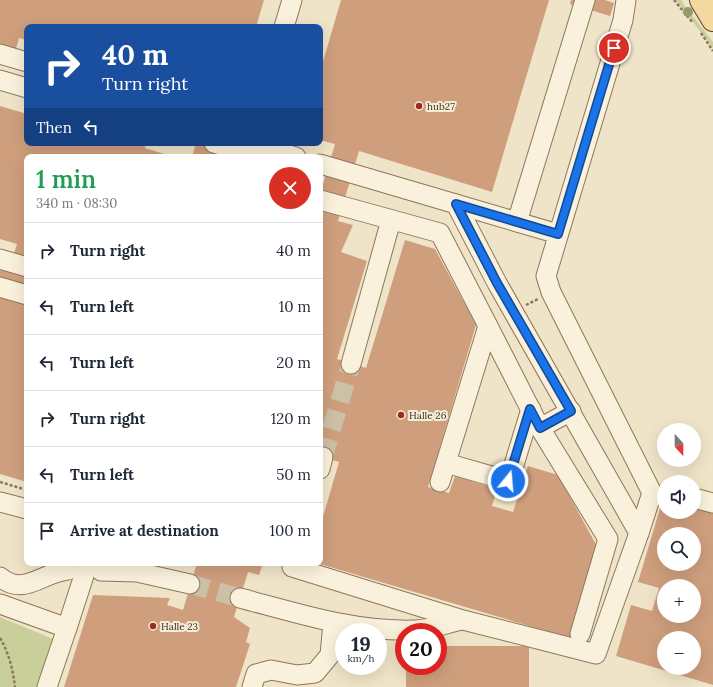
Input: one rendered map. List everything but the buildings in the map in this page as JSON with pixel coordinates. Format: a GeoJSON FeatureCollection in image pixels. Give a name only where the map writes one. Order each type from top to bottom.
{"type":"FeatureCollection","features":[{"type":"Feature","properties":{"kind":"lane"},"geometry":{"type":"LineString","coordinates":[[285,24],[292,0]]}},
{"type":"Feature","properties":{"kind":"lane"},"geometry":{"type":"LineString","coordinates":[[517,222],[585,0]]}},
{"type":"Feature","properties":{"kind":"lane"},"geometry":{"type":"LineString","coordinates":[[575,30],[591,20],[598,0]]}},
{"type":"Feature","properties":{"kind":"lane"},"geometry":{"type":"LineString","coordinates":[[626,0],[622,20],[596,110],[546,276],[551,292],[657,489]]}},
{"type":"Feature","properties":{"kind":"lane"},"geometry":{"type":"LineString","coordinates":[[0,54],[24,61]]}},
{"type":"Feature","properties":{"kind":"lane"},"geometry":{"type":"LineString","coordinates":[[0,80],[24,87]]}},
{"type":"Feature","properties":{"kind":"lane"},"geometry":{"type":"LineString","coordinates":[[231,146],[278,154]]}},
{"type":"Feature","properties":{"kind":"lane"},"geometry":{"type":"LineString","coordinates":[[323,165],[558,234]]}},
{"type":"Feature","properties":{"kind":"lane"},"geometry":{"type":"LineString","coordinates":[[323,201],[440,233],[540,428],[608,539],[580,634]]}},
{"type":"Feature","properties":{"kind":"lane"},"geometry":{"type":"LineString","coordinates":[[456,204],[497,283],[639,533]]}},
{"type":"Feature","properties":{"kind":"lane"},"geometry":{"type":"LineString","coordinates":[[351,364],[391,220]]}},
{"type":"Feature","properties":{"kind":"lane"},"geometry":{"type":"LineString","coordinates":[[0,260],[24,266]]}},
{"type":"Feature","properties":{"kind":"lane"},"geometry":{"type":"LineString","coordinates":[[0,287],[24,294]]}},
{"type":"Feature","properties":{"kind":"lane"},"geometry":{"type":"LineString","coordinates":[[440,482],[488,326]]}},
{"type":"Feature","properties":{"kind":"lane"},"geometry":{"type":"LineString","coordinates":[[446,462],[508,481],[530,409]]}},
{"type":"Feature","properties":{"kind":"lane"},"geometry":{"type":"LineString","coordinates":[[540,428],[571,411]]}},
{"type":"Feature","properties":{"kind":"lane"},"geometry":{"type":"LineString","coordinates":[[292,566],[463,620],[596,654],[639,533],[657,493]]}},
{"type":"Feature","properties":{"kind":"lane"},"geometry":{"type":"LineString","coordinates":[[701,500],[713,503]]}},
{"type":"Feature","properties":{"kind":"lane"},"geometry":{"type":"LineString","coordinates":[[1,507],[24,510]]}},
{"type":"Feature","properties":{"kind":"lane"},"geometry":{"type":"LineString","coordinates":[[47,687],[67,628],[95,567],[137,572],[190,584]]}},
{"type":"Feature","properties":{"kind":"lane"},"geometry":{"type":"LineString","coordinates":[[0,577],[9,583],[22,586],[38,582],[50,574],[68,570]]}},
{"type":"Feature","properties":{"kind":"lane"},"geometry":{"type":"LineString","coordinates":[[240,598],[334,623],[376,629],[416,630],[463,620]]}},
{"type":"Feature","properties":{"kind":"lane"},"geometry":{"type":"LineString","coordinates":[[0,604],[67,628]]}},
{"type":"Feature","properties":{"kind":"lane"},"geometry":{"type":"LineString","coordinates":[[252,687],[256,674],[271,670],[286,680],[298,675],[315,673],[330,655],[334,623]]}},
{"type":"Feature","properties":{"kind":"path"},"geometry":{"type":"LineString","coordinates":[[0,482],[24,489]]}},
{"type":"Feature","properties":{"kind":"path"},"geometry":{"type":"LineString","coordinates":[[0,638],[6,648],[15,687]]}},
{"type":"Feature","properties":{"kind":"green space"},"geometry":{"type":"Polygon","coordinates":[[[676,0],[681,0],[713,42],[713,48],[676,0]]]}},
{"type":"Feature","properties":{"kind":"green space"},"geometry":{"type":"Polygon","coordinates":[[[0,617],[53,639],[38,687],[0,687],[0,617]]]}},
{"type":"Feature","properties":{"kind":"tunnel"},"geometry":{"type":"LineString","coordinates":[[323,457],[351,364]]}},
{"type":"Feature","properties":{"kind":"tunnel"},"geometry":{"type":"LineString","coordinates":[[190,584],[240,598]]}},
{"type":"Feature","properties":{"kind":"place","name":"hub27"},"geometry":{"type":"Point","coordinates":[419,106]}},
{"type":"Feature","properties":{"kind":"place","name":"Halle 26"},"geometry":{"type":"Point","coordinates":[401,415]}},
{"type":"Feature","properties":{"kind":"place","name":"Halle 23"},"geometry":{"type":"Point","coordinates":[153,626]}},
{"type":"Feature","properties":{"kind":"route"},"geometry":{"type":"LineString","coordinates":[[508,481],[530,409],[540,428],[571,411],[497,283],[456,204],[558,234],[590,133],[614,48]]}}]}
